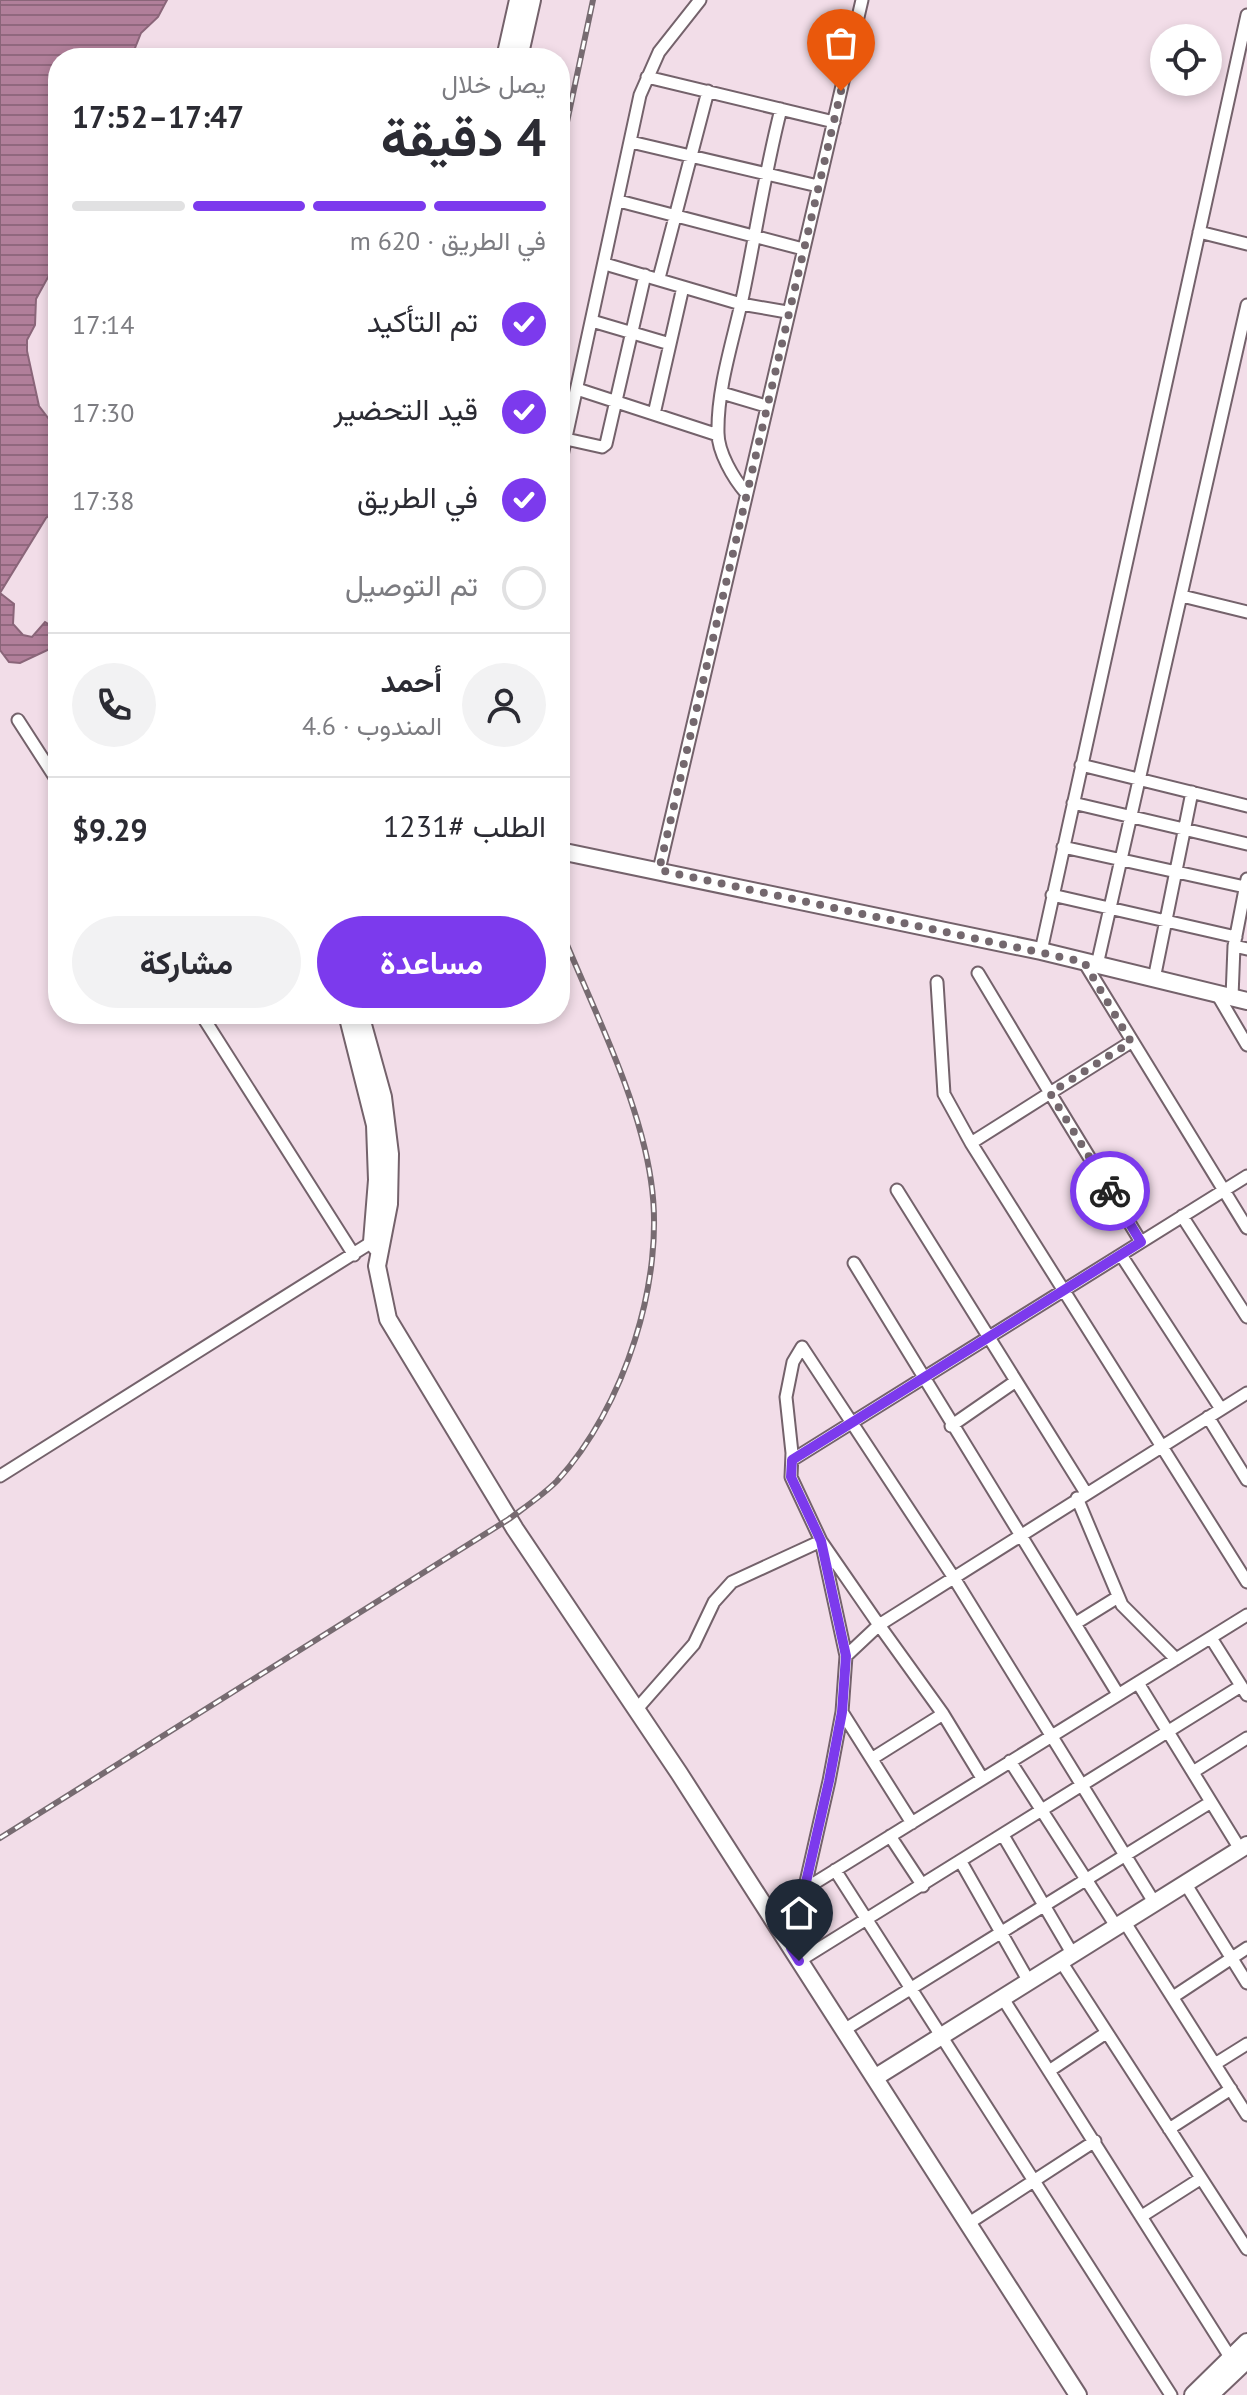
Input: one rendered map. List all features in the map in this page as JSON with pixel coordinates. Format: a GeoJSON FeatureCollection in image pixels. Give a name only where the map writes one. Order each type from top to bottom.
{"type":"FeatureCollection","features":[{"type":"Feature","properties":{"kind":"street"},"geometry":{"type":"LineString","coordinates":[[507,48],[518,0]]}},
{"type":"Feature","properties":{"kind":"street"},"geometry":{"type":"LineString","coordinates":[[521,48],[532,0]]}},
{"type":"Feature","properties":{"kind":"street"},"geometry":{"type":"LineString","coordinates":[[570,421],[647,77],[659,52],[700,0]]}},
{"type":"Feature","properties":{"kind":"street"},"geometry":{"type":"LineString","coordinates":[[659,870],[862,0]]}},
{"type":"Feature","properties":{"kind":"street"},"geometry":{"type":"LineString","coordinates":[[1041,951],[1246,22]]}},
{"type":"Feature","properties":{"kind":"street"},"geometry":{"type":"LineString","coordinates":[[647,77],[834,122]]}},
{"type":"Feature","properties":{"kind":"street"},"geometry":{"type":"LineString","coordinates":[[659,278],[708,91]]}},
{"type":"Feature","properties":{"kind":"street"},"geometry":{"type":"LineString","coordinates":[[746,493],[726,460],[718,435],[722,393],[756,236],[765,174],[781,109]]}},
{"type":"Feature","properties":{"kind":"street"},"geometry":{"type":"LineString","coordinates":[[631,142],[818,186]]}},
{"type":"Feature","properties":{"kind":"street"},"geometry":{"type":"LineString","coordinates":[[619,201],[803,249]]}},
{"type":"Feature","properties":{"kind":"street"},"geometry":{"type":"LineString","coordinates":[[1199,232],[1247,244]]}},
{"type":"Feature","properties":{"kind":"street"},"geometry":{"type":"LineString","coordinates":[[605,264],[741,304],[787,312]]}},
{"type":"Feature","properties":{"kind":"street"},"geometry":{"type":"LineString","coordinates":[[570,440],[602,447],[606,444],[645,275]]}},
{"type":"Feature","properties":{"kind":"street"},"geometry":{"type":"LineString","coordinates":[[654,414],[683,287]]}},
{"type":"Feature","properties":{"kind":"street"},"geometry":{"type":"LineString","coordinates":[[1247,305],[1142,780],[1111,909],[1091,963],[1131,1042],[1247,1228]]}},
{"type":"Feature","properties":{"kind":"street"},"geometry":{"type":"LineString","coordinates":[[592,321],[670,344]]}},
{"type":"Feature","properties":{"kind":"street"},"geometry":{"type":"LineString","coordinates":[[577,389],[718,435]]}},
{"type":"Feature","properties":{"kind":"street"},"geometry":{"type":"LineString","coordinates":[[722,393],[766,406]]}},
{"type":"Feature","properties":{"kind":"street"},"geometry":{"type":"LineString","coordinates":[[1182,596],[1247,612]]}},
{"type":"Feature","properties":{"kind":"street"},"geometry":{"type":"LineString","coordinates":[[18,720],[48,766]]}},
{"type":"Feature","properties":{"kind":"street"},"geometry":{"type":"LineString","coordinates":[[1081,765],[1247,806]]}},
{"type":"Feature","properties":{"kind":"street"},"geometry":{"type":"LineString","coordinates":[[1154,979],[1192,792]]}},
{"type":"Feature","properties":{"kind":"street"},"geometry":{"type":"LineString","coordinates":[[1073,803],[1247,844]]}},
{"type":"Feature","properties":{"kind":"street"},"geometry":{"type":"LineString","coordinates":[[1063,847],[1246,883],[1244,909],[1235,942],[1232,997],[1247,1045]]}},
{"type":"Feature","properties":{"kind":"street"},"geometry":{"type":"LineString","coordinates":[[570,853],[1041,951],[1232,997]]}},
{"type":"Feature","properties":{"kind":"street"},"geometry":{"type":"LineString","coordinates":[[1052,895],[1166,922],[1235,942],[1247,949]]}},
{"type":"Feature","properties":{"kind":"street"},"geometry":{"type":"LineString","coordinates":[[978,973],[1141,1242]]}},
{"type":"Feature","properties":{"kind":"street"},"geometry":{"type":"LineString","coordinates":[[937,982],[944,1094],[1063,1293],[1247,1582]]}},
{"type":"Feature","properties":{"kind":"street"},"geometry":{"type":"LineString","coordinates":[[207,1024],[354,1255]]}},
{"type":"Feature","properties":{"kind":"street"},"geometry":{"type":"LineString","coordinates":[[350,1024],[375,1125],[375,1246],[379,1284],[388,1319],[458,1439],[876,2077],[1078,2395]]}},
{"type":"Feature","properties":{"kind":"street"},"geometry":{"type":"LineString","coordinates":[[0,1476],[354,1255],[375,1246],[389,1204],[390,1154],[383,1097],[363,1024]]}},
{"type":"Feature","properties":{"kind":"street"},"geometry":{"type":"LineString","coordinates":[[971,1143],[1131,1042]]}},
{"type":"Feature","properties":{"kind":"street"},"geometry":{"type":"LineString","coordinates":[[792,1460],[1247,1176]]}},
{"type":"Feature","properties":{"kind":"street"},"geometry":{"type":"LineString","coordinates":[[897,1190],[990,1338],[1082,1495],[1118,1597],[1133,1619],[1176,1659]]}},
{"type":"Feature","properties":{"kind":"street"},"geometry":{"type":"LineString","coordinates":[[1182,1216],[1247,1317]]}},
{"type":"Feature","properties":{"kind":"street"},"geometry":{"type":"LineString","coordinates":[[1121,1255],[1221,1409]]}},
{"type":"Feature","properties":{"kind":"street"},"geometry":{"type":"LineString","coordinates":[[854,1263],[951,1426],[1118,1694]]}},
{"type":"Feature","properties":{"kind":"street"},"geometry":{"type":"LineString","coordinates":[[982,1778],[943,1714],[821,1541],[791,1477],[786,1397],[789,1374],[800,1347],[807,1350],[954,1578],[1154,1902]]}},
{"type":"Feature","properties":{"kind":"street"},"geometry":{"type":"LineString","coordinates":[[951,1426],[1016,1381]]}},
{"type":"Feature","properties":{"kind":"street"},"geometry":{"type":"LineString","coordinates":[[846,1656],[879,1625],[1247,1393]]}},
{"type":"Feature","properties":{"kind":"street"},"geometry":{"type":"LineString","coordinates":[[1208,1417],[1247,1480]]}},
{"type":"Feature","properties":{"kind":"street"},"geometry":{"type":"LineString","coordinates":[[636,1710],[694,1644],[714,1602],[732,1582],[821,1541]]}},
{"type":"Feature","properties":{"kind":"street"},"geometry":{"type":"LineString","coordinates":[[795,1955],[805,1889],[842,1712],[846,1656],[821,1541]]}},
{"type":"Feature","properties":{"kind":"street"},"geometry":{"type":"LineString","coordinates":[[1076,1623],[1118,1597]]}},
{"type":"Feature","properties":{"kind":"street"},"geometry":{"type":"LineString","coordinates":[[805,1889],[1247,1615]]}},
{"type":"Feature","properties":{"kind":"street"},"geometry":{"type":"LineString","coordinates":[[795,1955],[866,1921],[1168,1732],[1244,1691],[1211,1638]]}},
{"type":"Feature","properties":{"kind":"street"},"geometry":{"type":"LineString","coordinates":[[876,2077],[1244,1847],[1211,1802],[1138,1683]]}},
{"type":"Feature","properties":{"kind":"street"},"geometry":{"type":"LineString","coordinates":[[842,1712],[912,1823]]}},
{"type":"Feature","properties":{"kind":"street"},"geometry":{"type":"LineString","coordinates":[[873,1758],[943,1714]]}},
{"type":"Feature","properties":{"kind":"street"},"geometry":{"type":"LineString","coordinates":[[1193,1772],[1247,1738]]}},
{"type":"Feature","properties":{"kind":"street"},"geometry":{"type":"LineString","coordinates":[[1010,1761],[1085,1879],[1173,1997],[1247,2115]]}},
{"type":"Feature","properties":{"kind":"street"},"geometry":{"type":"LineString","coordinates":[[844,2030],[1211,1802]]}},
{"type":"Feature","properties":{"kind":"street"},"geometry":{"type":"LineString","coordinates":[[890,1836],[923,1886]]}},
{"type":"Feature","properties":{"kind":"street"},"geometry":{"type":"LineString","coordinates":[[1004,1837],[1044,1905],[1066,1956],[1106,2033],[1247,2249]]}},
{"type":"Feature","properties":{"kind":"street"},"geometry":{"type":"LineString","coordinates":[[961,1862],[1028,1980]]}},
{"type":"Feature","properties":{"kind":"street"},"geometry":{"type":"LineString","coordinates":[[835,1870],[1171,2395]]}},
{"type":"Feature","properties":{"kind":"street"},"geometry":{"type":"LineString","coordinates":[[1185,1883],[1247,1983]]}},
{"type":"Feature","properties":{"kind":"street"},"geometry":{"type":"LineString","coordinates":[[1173,1997],[1247,1948]]}},
{"type":"Feature","properties":{"kind":"street"},"geometry":{"type":"LineString","coordinates":[[1002,1997],[1142,2216],[1239,2359]]}},
{"type":"Feature","properties":{"kind":"street"},"geometry":{"type":"LineString","coordinates":[[1049,2071],[1106,2033]]}},
{"type":"Feature","properties":{"kind":"street"},"geometry":{"type":"LineString","coordinates":[[1215,2064],[1247,2044]]}},
{"type":"Feature","properties":{"kind":"street"},"geometry":{"type":"LineString","coordinates":[[1169,2129],[1231,2089]]}},
{"type":"Feature","properties":{"kind":"street"},"geometry":{"type":"LineString","coordinates":[[969,2223],[1095,2141]]}},
{"type":"Feature","properties":{"kind":"street"},"geometry":{"type":"LineString","coordinates":[[1142,2216],[1200,2179]]}},
{"type":"Feature","properties":{"kind":"street"},"geometry":{"type":"LineString","coordinates":[[1210,2395],[1239,2359],[1247,2342]]}},
{"type":"Feature","properties":{"kind":"street"},"geometry":{"type":"LineString","coordinates":[[1193,2395],[1239,2359]]}},
{"type":"Feature","properties":{"kind":"shaded area"},"geometry":{"type":"Polygon","coordinates":[[[0,0],[167,0],[158,17],[141,33],[135,48],[48,48],[48,277],[36,299],[35,325],[27,340],[27,351],[39,406],[48,418],[48,516],[0,593],[0,0]]]}},
{"type":"Feature","properties":{"kind":"shaded area"},"geometry":{"type":"Polygon","coordinates":[[[0,593],[14,604],[13,624],[23,635],[32,637],[45,622],[48,624],[48,650],[20,663],[9,662],[0,650],[0,593]]]}},
{"type":"Feature","properties":{"kind":"railway"},"geometry":{"type":"LineString","coordinates":[[570,108],[593,0]]}},
{"type":"Feature","properties":{"kind":"railway"},"geometry":{"type":"LineString","coordinates":[[0,1838],[509,1519],[557,1481],[581,1451],[602,1417],[635,1340],[646,1300],[654,1219],[651,1181],[636,1117],[570,951]]}},
{"type":"Feature","properties":{"kind":"way so far"},"geometry":{"type":"LineString","coordinates":[[841,91],[659,870],[1084,962],[1131,1042],[1050,1093],[1110,1191]]}},
{"type":"Feature","properties":{"kind":"route"},"geometry":{"type":"LineString","coordinates":[[799,1961],[791,1948],[842,1712],[841,1686],[846,1656],[821,1541],[789,1467],[792,1460],[1141,1242],[1110,1191]]}}]}
